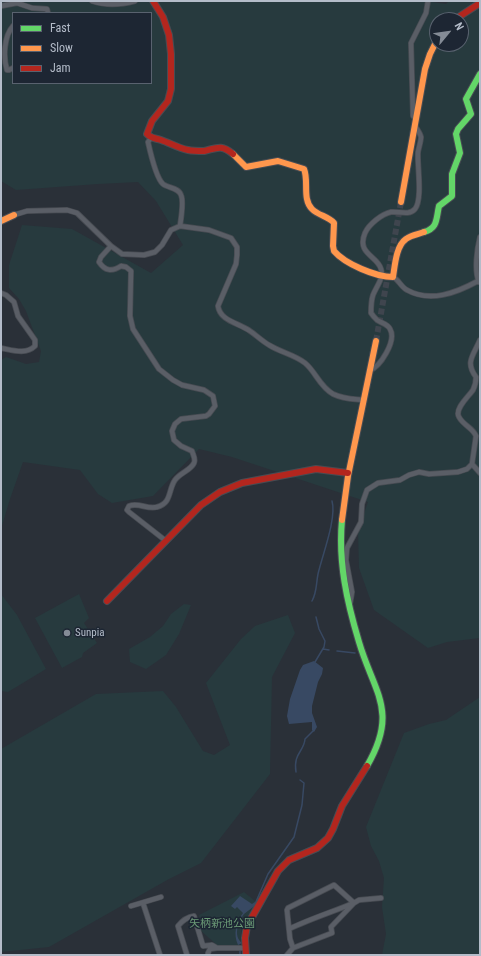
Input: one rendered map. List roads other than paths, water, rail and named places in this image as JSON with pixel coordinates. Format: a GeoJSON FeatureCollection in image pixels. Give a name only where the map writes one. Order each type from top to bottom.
{"type":"FeatureCollection","features":[{"type":"Feature","properties":{"kind":"street"},"geometry":{"type":"LineString","coordinates":[[92,1],[117,6],[135,1]]}},
{"type":"Feature","properties":{"kind":"street"},"geometry":{"type":"LineString","coordinates":[[152,1],[167,26],[170,37],[171,90],[170,98],[166,105],[152,121],[147,134],[151,138],[188,150],[202,151],[218,147],[225,148],[246,167],[278,162],[291,164],[304,169],[307,176],[305,193],[311,208],[317,213],[327,217],[334,223],[334,251],[341,259],[381,276],[393,277],[406,290],[417,295],[429,297],[464,289],[479,283],[476,273],[477,250],[480,237]]}},
{"type":"Feature","properties":{"kind":"street"},"geometry":{"type":"LineString","coordinates":[[369,371],[375,369],[388,351],[392,335],[387,325],[378,321],[371,313],[373,296],[381,276],[381,268],[364,248],[363,240],[366,232],[372,224],[381,217],[392,212],[409,213],[414,210],[417,203],[420,179],[418,152],[421,137],[413,116],[411,43],[426,13],[428,1]]}},
{"type":"Feature","properties":{"kind":"street"},"geometry":{"type":"LineString","coordinates":[[1,6],[21,3],[32,8],[47,9],[48,12]]}},
{"type":"Feature","properties":{"kind":"street"},"geometry":{"type":"LineString","coordinates":[[464,12],[480,3]]}},
{"type":"Feature","properties":{"kind":"street"},"geometry":{"type":"LineString","coordinates":[[12,27],[8,33],[6,40],[5,63],[7,70],[12,68]]}},
{"type":"Feature","properties":{"kind":"street"},"geometry":{"type":"LineString","coordinates":[[401,202],[425,69],[431,52]]}},
{"type":"Feature","properties":{"kind":"street"},"geometry":{"type":"LineString","coordinates":[[393,277],[399,249],[402,243],[407,238],[431,230],[435,226],[439,206],[452,196],[452,173],[460,154],[460,149],[456,139],[456,132],[468,120],[470,114],[466,99],[480,74]]}},
{"type":"Feature","properties":{"kind":"street"},"geometry":{"type":"LineString","coordinates":[[151,138],[148,142],[150,153],[159,179],[163,184],[180,192],[182,196],[180,226]]}},
{"type":"Feature","properties":{"kind":"street"},"geometry":{"type":"LineString","coordinates":[[1,221],[27,211],[67,210],[77,213],[82,217],[111,246],[122,254],[144,255],[155,252],[162,245],[171,230],[180,226],[209,230],[231,238],[237,247],[236,264],[218,306],[218,311],[225,319],[248,330],[269,346],[304,362],[323,387],[332,393],[341,398],[363,400]]}},
{"type":"Feature","properties":{"kind":"street"},"geometry":{"type":"LineString","coordinates":[[111,246],[101,257],[99,262],[102,267],[110,271],[116,270],[121,266],[131,271],[130,316],[133,329],[159,369],[182,385],[209,393],[213,396],[215,402],[213,410],[206,416],[181,419],[175,424],[172,432],[174,440],[181,446],[192,451],[195,460],[193,465],[178,476],[174,481],[168,500],[155,508],[134,504],[129,506],[127,510],[166,541]]}},
{"type":"Feature","properties":{"kind":"street"},"geometry":{"type":"LineString","coordinates":[[1,293],[6,295],[14,302],[18,316],[35,340],[35,346],[26,352],[1,348]]}},
{"type":"Feature","properties":{"kind":"street"},"geometry":{"type":"LineString","coordinates":[[349,608],[352,592],[346,560],[347,548],[361,522],[362,504],[367,490],[378,483],[400,480],[418,472],[429,474],[458,472],[467,469],[472,464],[476,436],[474,432],[459,418],[458,414],[459,409],[476,382],[476,377],[471,370],[470,363],[480,340]]}},
{"type":"Feature","properties":{"kind":"street"},"geometry":{"type":"LineString","coordinates":[[246,955],[241,947],[248,922],[265,896],[277,872],[290,859],[312,851],[325,843],[333,831],[342,808],[380,739],[384,718],[381,698],[360,646],[349,608],[342,567],[341,545],[344,499],[348,473],[376,341]]}},
{"type":"Feature","properties":{"kind":"street"},"geometry":{"type":"LineString","coordinates":[[472,464],[480,473]]}},
{"type":"Feature","properties":{"kind":"street"},"geometry":{"type":"LineString","coordinates":[[106,601],[201,505],[231,486],[316,469],[348,473]]}},
{"type":"Feature","properties":{"kind":"street"},"geometry":{"type":"LineString","coordinates":[[293,948],[289,930],[288,908],[334,885],[354,904]]}},
{"type":"Feature","properties":{"kind":"street"},"geometry":{"type":"LineString","coordinates":[[130,906],[162,897]]}},
{"type":"Feature","properties":{"kind":"street"},"geometry":{"type":"LineString","coordinates":[[287,955],[293,948],[332,933],[331,927],[359,900],[381,898]]}},
{"type":"Feature","properties":{"kind":"street"},"geometry":{"type":"LineString","coordinates":[[143,903],[160,955]]}},
{"type":"Feature","properties":{"kind":"street"},"geometry":{"type":"LineString","coordinates":[[289,930],[312,919],[354,904]]}},
{"type":"Feature","properties":{"kind":"street"},"geometry":{"type":"LineString","coordinates":[[187,955],[178,926],[182,920],[189,917],[194,916],[203,946],[212,945],[217,948]]}},
{"type":"Feature","properties":{"kind":"street"},"geometry":{"type":"LineString","coordinates":[[208,955],[210,949],[241,947]]}},
{"type":"Feature","properties":{"kind":"water"},"geometry":{"type":"Polygon","coordinates":[[[314,661],[323,668],[312,706],[312,713],[317,727],[314,732],[312,730],[312,722],[289,724],[287,716],[290,699],[300,670],[303,665],[314,661]]]}},
{"type":"Feature","properties":{"kind":"water"},"geometry":{"type":"Polygon","coordinates":[[[240,896],[252,904],[255,902],[257,904],[244,914],[240,921],[237,933],[239,940],[242,943],[238,945],[236,941],[236,928],[243,913],[237,907],[235,909],[231,906],[240,896]]]}},
{"type":"Feature","properties":{"kind":"waterway"},"geometry":{"type":"LineString","coordinates":[[312,601],[331,527],[333,508],[332,501]]}},
{"type":"Feature","properties":{"kind":"waterway"},"geometry":{"type":"LineString","coordinates":[[315,662],[324,647],[325,641],[319,629],[316,617]]}},
{"type":"Feature","properties":{"kind":"waterway"},"geometry":{"type":"LineString","coordinates":[[323,649],[329,650]]}},
{"type":"Feature","properties":{"kind":"waterway"},"geometry":{"type":"LineString","coordinates":[[337,651],[355,653]]}},
{"type":"Feature","properties":{"kind":"waterway"},"geometry":{"type":"LineString","coordinates":[[296,772],[295,766],[297,757],[303,747],[305,739],[314,730]]}},
{"type":"Feature","properties":{"kind":"waterway"},"geometry":{"type":"LineString","coordinates":[[255,904],[268,874],[294,837],[302,805],[304,783],[300,780]]}},
{"type":"Feature","properties":{"kind":"waterway"},"geometry":{"type":"LineString","coordinates":[[240,950],[240,955]]}},
{"type":"Feature","properties":{"kind":"tunnel"},"geometry":{"type":"LineString","coordinates":[[376,341],[401,202]]}},
{"type":"Feature","properties":{"kind":"place","name":"Sunpia"},"geometry":{"type":"Point","coordinates":[67,633]}},
{"type":"Feature","properties":{"kind":"park label","name":"矢柄新池公園"},"geometry":{"type":"Point","coordinates":[222,924]}}]}
